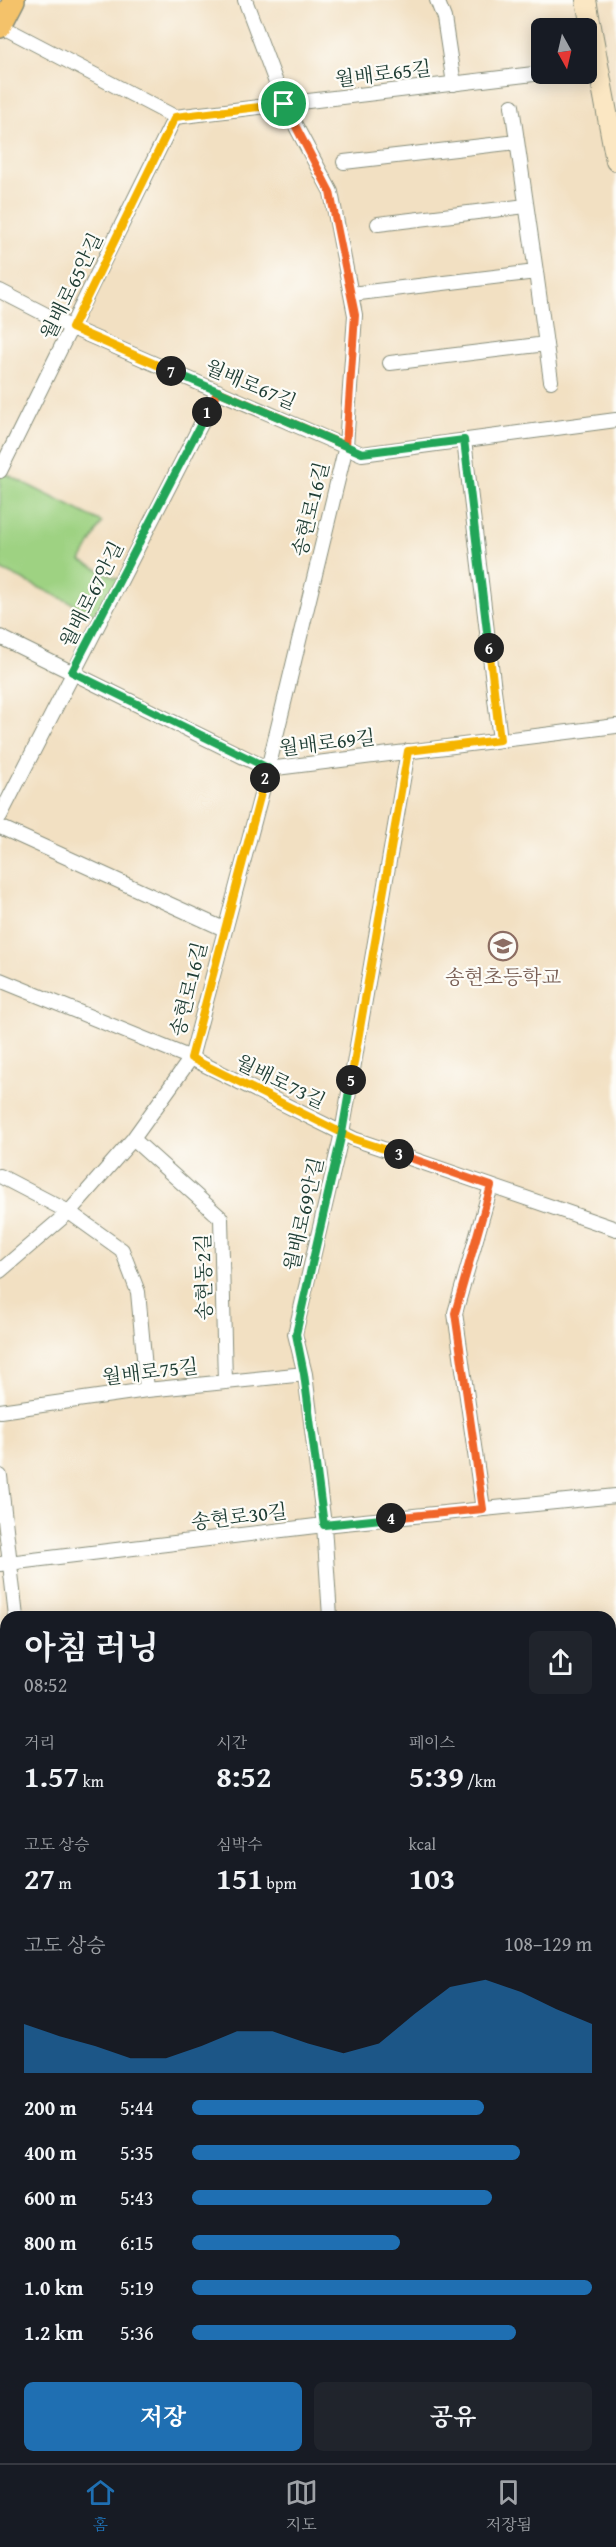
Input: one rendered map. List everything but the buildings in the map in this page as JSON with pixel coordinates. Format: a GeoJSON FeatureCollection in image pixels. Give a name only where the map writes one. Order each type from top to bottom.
{"type":"FeatureCollection","features":[{"type":"Feature","properties":{"kind":"main road"},"geometry":{"type":"LineString","coordinates":[[0,26],[14,0]]}},
{"type":"Feature","properties":{"kind":"main road"},"geometry":{"type":"LineString","coordinates":[[586,0],[588,18]]}},
{"type":"Feature","properties":{"kind":"main road"},"geometry":{"type":"LineString","coordinates":[[597,83],[616,161]]}},
{"type":"Feature","properties":{"kind":"street","name":"송현로16길"},"geometry":{"type":"LineString","coordinates":[[191,1058],[268,768],[346,446],[355,315],[330,192],[284,104],[245,0]]}},
{"type":"Feature","properties":{"kind":"street"},"geometry":{"type":"LineString","coordinates":[[436,0],[444,18],[454,84]]}},
{"type":"Feature","properties":{"kind":"street"},"geometry":{"type":"LineString","coordinates":[[0,26],[175,117]]}},
{"type":"Feature","properties":{"kind":"street","name":"월배로65길"},"geometry":{"type":"LineString","coordinates":[[175,117],[531,74]]}},
{"type":"Feature","properties":{"kind":"street"},"geometry":{"type":"LineString","coordinates":[[512,106],[551,381]]}},
{"type":"Feature","properties":{"kind":"street","name":"월배로65안길"},"geometry":{"type":"LineString","coordinates":[[0,471],[175,117]]}},
{"type":"Feature","properties":{"kind":"street"},"geometry":{"type":"LineString","coordinates":[[344,162],[517,142]]}},
{"type":"Feature","properties":{"kind":"street"},"geometry":{"type":"LineString","coordinates":[[378,224],[526,206]]}},
{"type":"Feature","properties":{"kind":"street"},"geometry":{"type":"LineString","coordinates":[[351,294],[536,272]]}},
{"type":"Feature","properties":{"kind":"street","name":"월배로67길"},"geometry":{"type":"LineString","coordinates":[[0,291],[72,328],[362,453],[616,420]]}},
{"type":"Feature","properties":{"kind":"street"},"geometry":{"type":"LineString","coordinates":[[390,363],[546,344]]}},
{"type":"Feature","properties":{"kind":"street","name":"월배로67안길"},"geometry":{"type":"LineString","coordinates":[[0,816],[218,391]]}},
{"type":"Feature","properties":{"kind":"street"},"geometry":{"type":"LineString","coordinates":[[464,440],[500,740]]}},
{"type":"Feature","properties":{"kind":"street","name":"월배로69길"},"geometry":{"type":"LineString","coordinates":[[0,637],[268,768],[616,726]]}},
{"type":"Feature","properties":{"kind":"street","name":"월배로69안길"},"geometry":{"type":"LineString","coordinates":[[330,1611],[324,1525],[304,1374],[296,1334],[342,1133],[408,751]]}},
{"type":"Feature","properties":{"kind":"street","name":"송현로16길"},"geometry":{"type":"LineString","coordinates":[[0,827],[224,929]]}},
{"type":"Feature","properties":{"kind":"street","name":"월배로73길"},"geometry":{"type":"LineString","coordinates":[[0,980],[191,1058],[342,1133],[616,1229]]}},
{"type":"Feature","properties":{"kind":"street"},"geometry":{"type":"LineString","coordinates":[[0,1271],[69,1212],[133,1139],[191,1058]]}},
{"type":"Feature","properties":{"kind":"street","name":"송현동2길"},"geometry":{"type":"LineString","coordinates":[[133,1139],[221,1218],[225,1382]]}},
{"type":"Feature","properties":{"kind":"street"},"geometry":{"type":"LineString","coordinates":[[0,1176],[69,1212],[122,1250],[138,1292],[147,1390]]}},
{"type":"Feature","properties":{"kind":"street"},"geometry":{"type":"LineString","coordinates":[[483,1509],[455,1313],[491,1186]]}},
{"type":"Feature","properties":{"kind":"street","name":"월배로75길"},"geometry":{"type":"LineString","coordinates":[[0,1411],[147,1390],[304,1374]]}},
{"type":"Feature","properties":{"kind":"street"},"geometry":{"type":"LineString","coordinates":[[0,1476],[4,1563],[15,1611]]}},
{"type":"Feature","properties":{"kind":"street","name":"송현로30길"},"geometry":{"type":"LineString","coordinates":[[4,1563],[324,1525],[616,1496]]}},
{"type":"Feature","properties":{"kind":"green space"},"geometry":{"type":"Polygon","coordinates":[[[0,471],[102,522],[81,561],[120,580],[101,617],[0,569],[0,471]]]}},
{"type":"Feature","properties":{"kind":"place","name":"송현초등학교"},"geometry":{"type":"Point","coordinates":[503,946]}},
{"type":"Feature","properties":{"kind":"route"},"geometry":{"type":"LineString","coordinates":[[284,104],[175,117],[72,328],[218,391],[282,419],[362,453],[464,440],[500,740],[408,751],[342,1133],[296,1334],[304,1374],[324,1525],[483,1509],[455,1313],[491,1186],[354,1139],[342,1133],[266,1095],[191,1058],[268,768],[72,672],[218,391],[346,446],[355,315],[330,192],[284,104]]}}]}
